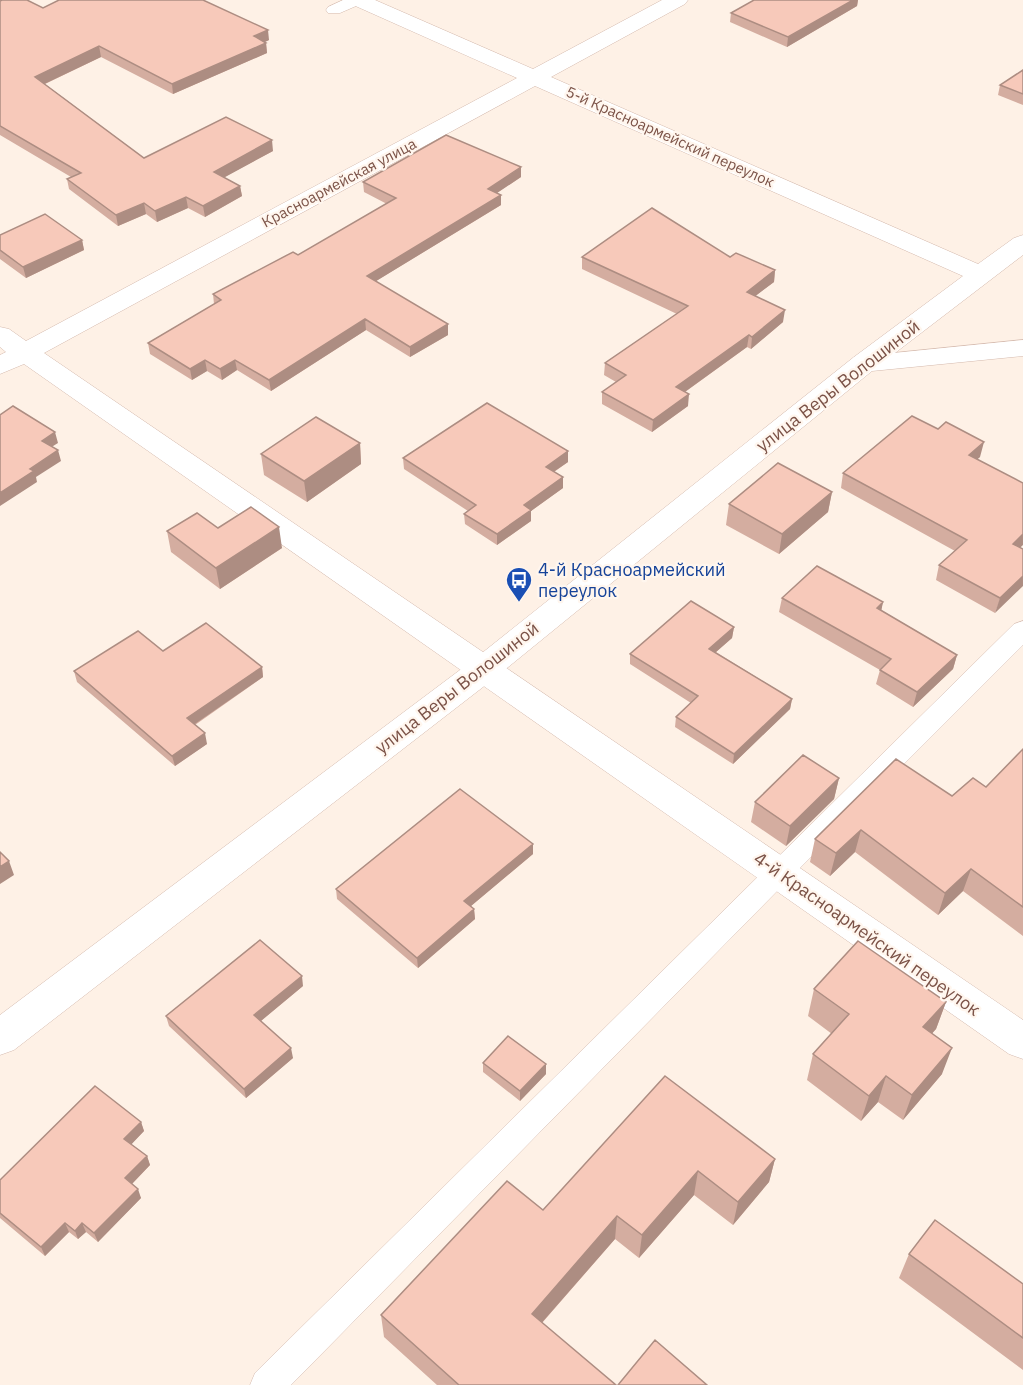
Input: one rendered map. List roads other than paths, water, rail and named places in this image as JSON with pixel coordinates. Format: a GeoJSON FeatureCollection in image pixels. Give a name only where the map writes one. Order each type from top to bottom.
{"type":"FeatureCollection","features":[{"type":"Feature","properties":{"kind":"street","name":"5-й Красноармейский переулок"},"geometry":{"type":"LineString","coordinates":[[358,0],[981,275]]}},
{"type":"Feature","properties":{"kind":"street","name":"Красноармейская улица"},"geometry":{"type":"LineString","coordinates":[[8,351],[535,78],[678,0]]}},
{"type":"Feature","properties":{"kind":"street","name":"улица Веры Волошиной"},"geometry":{"type":"LineString","coordinates":[[0,1038],[484,669],[864,363],[1023,243]]}},
{"type":"Feature","properties":{"kind":"street"},"geometry":{"type":"LineString","coordinates":[[864,363],[1023,348]]}},
{"type":"Feature","properties":{"kind":"street","name":"4-й Красноармейский переулок"},"geometry":{"type":"LineString","coordinates":[[8,351],[484,669],[1023,1042]]}},
{"type":"Feature","properties":{"kind":"lane"},"geometry":{"type":"LineString","coordinates":[[334,10],[358,0]]}},
{"type":"Feature","properties":{"kind":"lane"},"geometry":{"type":"LineString","coordinates":[[267,1385],[778,872],[1023,630]]}},
{"type":"Feature","properties":{"kind":"place","name":"4-й Красноармейский переулок"},"geometry":{"type":"Point","coordinates":[519,603]}}]}
